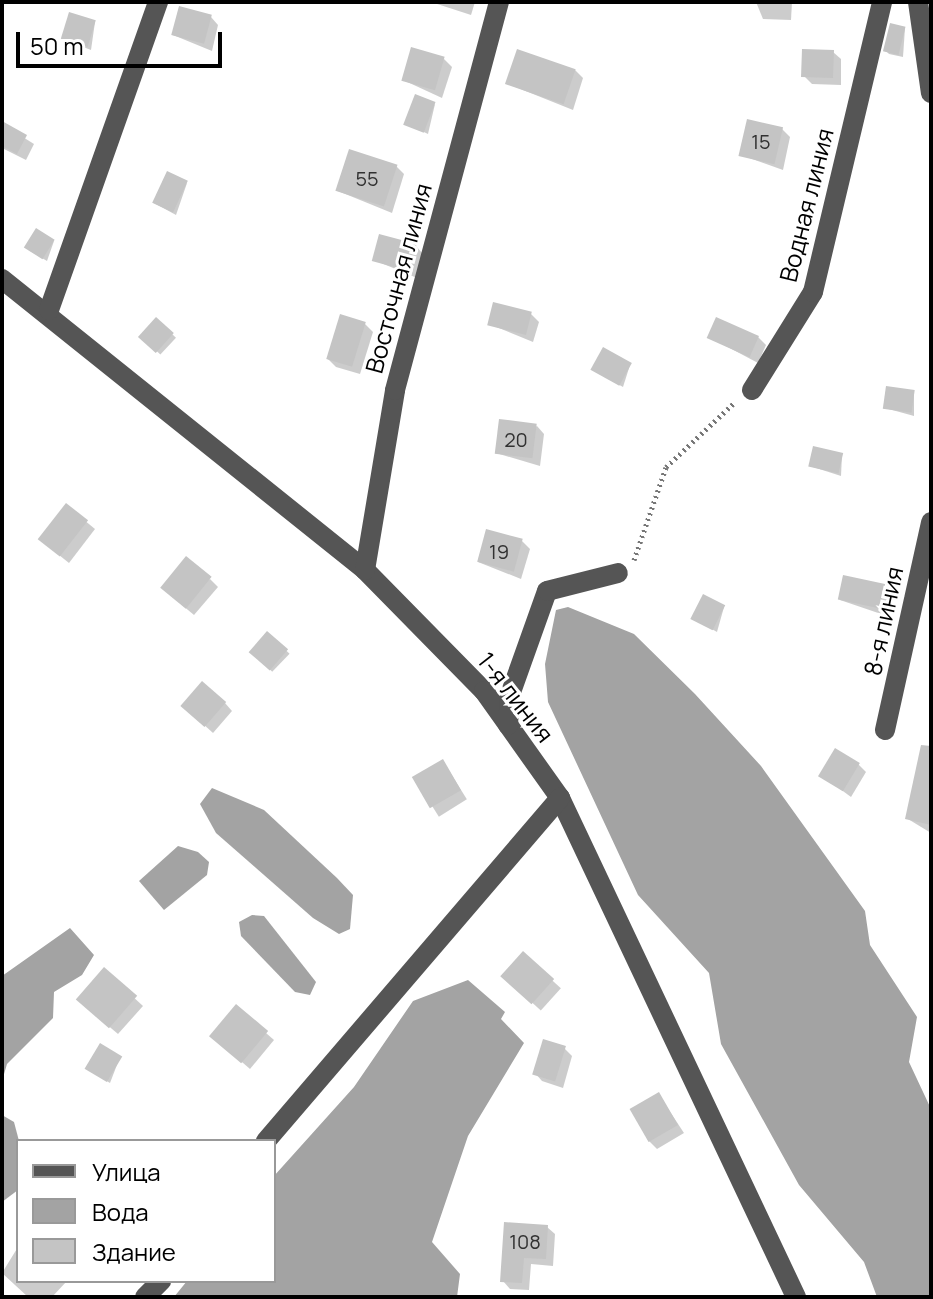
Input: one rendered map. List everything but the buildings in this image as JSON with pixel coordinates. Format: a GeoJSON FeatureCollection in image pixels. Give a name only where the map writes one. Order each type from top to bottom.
{"type":"FeatureCollection","features":[{"type":"Feature","properties":{"kind":"street"},"geometry":{"type":"LineString","coordinates":[[49,310],[158,2]]}},
{"type":"Feature","properties":{"kind":"street","name":"Восточная линия"},"geometry":{"type":"LineString","coordinates":[[365,570],[395,390],[499,2]]}},
{"type":"Feature","properties":{"kind":"street","name":"Водная линия"},"geometry":{"type":"LineString","coordinates":[[752,390],[813,292],[882,2]]}},
{"type":"Feature","properties":{"kind":"street"},"geometry":{"type":"LineString","coordinates":[[918,2],[931,93]]}},
{"type":"Feature","properties":{"kind":"street","name":"1-я линия"},"geometry":{"type":"LineString","coordinates":[[2,279],[49,310],[365,570],[508,725],[560,798],[796,1297]]}},
{"type":"Feature","properties":{"kind":"street","name":"8-я линия"},"geometry":{"type":"LineString","coordinates":[[885,730],[931,522]]}},
{"type":"Feature","properties":{"kind":"street"},"geometry":{"type":"LineString","coordinates":[[508,725],[510,695],[547,591],[618,573]]}},
{"type":"Feature","properties":{"kind":"street"},"geometry":{"type":"LineString","coordinates":[[268,1139],[560,798]]}},
{"type":"Feature","properties":{"kind":"path"},"geometry":{"type":"LineString","coordinates":[[618,573],[637,557],[666,467],[710,419],[752,390]]}},
{"type":"Feature","properties":{"kind":"water"},"geometry":{"type":"Polygon","coordinates":[[[568,607],[634,634],[695,694],[761,766],[865,911],[870,945],[917,1017],[909,1062],[931,1109],[931,1297],[877,1297],[864,1262],[799,1185],[721,1044],[709,973],[638,895],[548,702],[545,664],[556,610],[568,607]]]}},
{"type":"Feature","properties":{"kind":"water"},"geometry":{"type":"Polygon","coordinates":[[[212,788],[264,810],[337,878],[353,895],[350,929],[339,934],[313,918],[216,833],[200,804],[212,788]]]}},
{"type":"Feature","properties":{"kind":"water"},"geometry":{"type":"Polygon","coordinates":[[[178,846],[198,852],[209,862],[207,875],[164,910],[139,881],[178,846]]]}},
{"type":"Feature","properties":{"kind":"water"},"geometry":{"type":"Polygon","coordinates":[[[252,915],[264,916],[316,982],[310,995],[295,992],[241,936],[239,922],[252,915]]]}},
{"type":"Feature","properties":{"kind":"water"},"geometry":{"type":"Polygon","coordinates":[[[70,928],[94,955],[82,975],[54,992],[53,1018],[7,1064],[2,1081],[2,976],[70,928]]]}},
{"type":"Feature","properties":{"kind":"water"},"geometry":{"type":"Polygon","coordinates":[[[468,980],[505,1012],[501,1019],[524,1043],[468,1136],[432,1242],[460,1274],[457,1297],[174,1297],[185,1283],[276,1283],[276,1174],[354,1087],[413,1001],[468,980]]]}},
{"type":"Feature","properties":{"kind":"water"},"geometry":{"type":"Polygon","coordinates":[[[2,1115],[14,1122],[18,1139],[16,1139],[16,1192],[2,1202],[2,1115]]]}}]}
